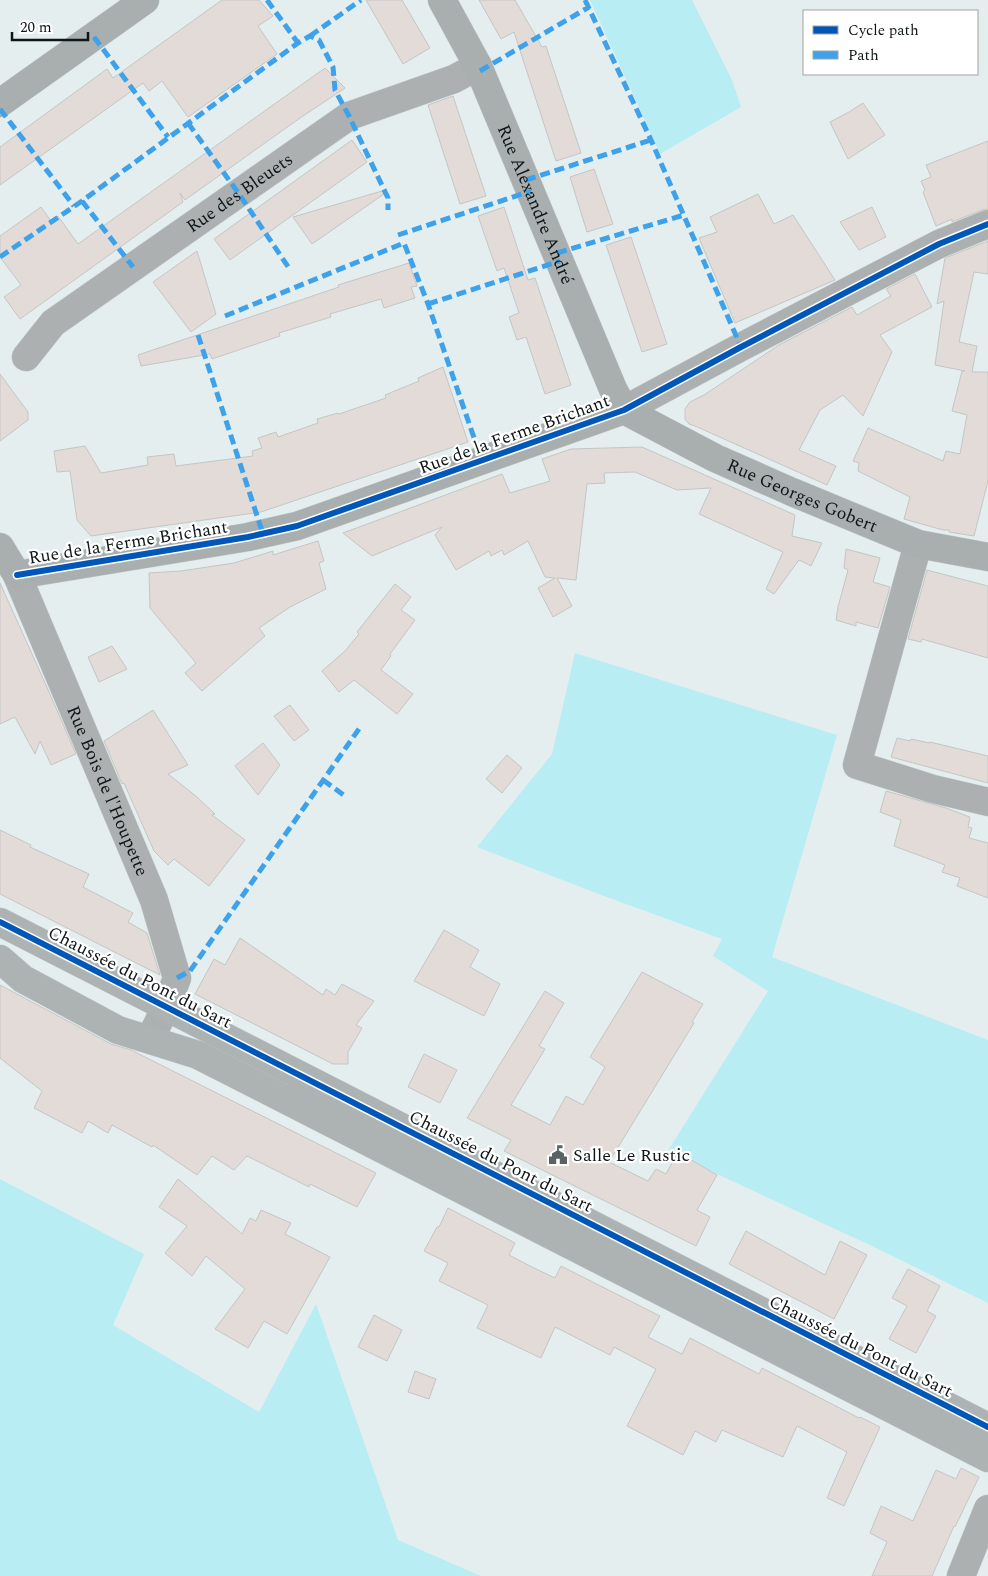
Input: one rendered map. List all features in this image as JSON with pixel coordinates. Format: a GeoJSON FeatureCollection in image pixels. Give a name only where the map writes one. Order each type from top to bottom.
{"type":"FeatureCollection","features":[{"type":"Feature","properties":{"kind":"main road","name":"Chaussée du Pont du Sart"},"geometry":{"type":"LineString","coordinates":[[0,922],[159,1021],[988,1427]]}},
{"type":"Feature","properties":{"kind":"main road","name":"Chaussée du Pont du Sart"},"geometry":{"type":"LineString","coordinates":[[0,959],[31,984],[118,1030],[159,1021]]}},
{"type":"Feature","properties":{"kind":"main road","name":"Chaussée du Pont du Sart"},"geometry":{"type":"LineString","coordinates":[[159,1021],[198,1055],[215,1064],[988,1458]]}},
{"type":"Feature","properties":{"kind":"street"},"geometry":{"type":"LineString","coordinates":[[0,103],[145,0]]}},
{"type":"Feature","properties":{"kind":"street","name":"Rue Alexandre André"},"geometry":{"type":"LineString","coordinates":[[442,0],[478,66],[624,410]]}},
{"type":"Feature","properties":{"kind":"street","name":"Rue des Bleuets"},"geometry":{"type":"LineString","coordinates":[[26,357],[53,323],[349,116],[454,79],[478,66]]}},
{"type":"Feature","properties":{"kind":"street","name":"Rue de la Ferme Brichant"},"geometry":{"type":"LineString","coordinates":[[17,575],[248,537],[297,526],[624,410],[939,244],[988,224]]}},
{"type":"Feature","properties":{"kind":"street","name":"Rue Georges Gobert"},"geometry":{"type":"LineString","coordinates":[[624,410],[715,458],[918,544],[988,558]]}},
{"type":"Feature","properties":{"kind":"street"},"geometry":{"type":"LineString","coordinates":[[918,544],[856,765],[933,789],[988,802]]}},
{"type":"Feature","properties":{"kind":"street","name":"Rue Bois de l'Houpette"},"geometry":{"type":"LineString","coordinates":[[0,546],[17,575],[154,900],[177,978],[159,1021]]}},
{"type":"Feature","properties":{"kind":"street"},"geometry":{"type":"LineString","coordinates":[[962,1576],[988,1509]]}},
{"type":"Feature","properties":{"kind":"lane"},"geometry":{"type":"LineString","coordinates":[[0,937],[159,1021],[988,1442]]}},
{"type":"Feature","properties":{"kind":"shaded area"},"geometry":{"type":"Polygon","coordinates":[[[590,0],[692,0],[732,80],[741,107],[660,154],[590,0]]]}},
{"type":"Feature","properties":{"kind":"shaded area"},"geometry":{"type":"Polygon","coordinates":[[[575,653],[837,735],[772,957],[988,1040],[988,1303],[874,1247],[717,1174],[669,1149],[768,991],[713,956],[722,939],[477,847],[552,754],[575,653]]]}},
{"type":"Feature","properties":{"kind":"shaded area"},"geometry":{"type":"Polygon","coordinates":[[[0,1179],[144,1254],[113,1325],[259,1412],[316,1304],[398,1540],[481,1576],[0,1576],[0,1179]]]}},
{"type":"Feature","properties":{"kind":"building"},"geometry":{"type":"Polygon","coordinates":[[[222,0],[259,0],[273,16],[258,26],[277,54],[188,117],[162,81],[149,91],[143,83],[0,185],[0,147],[107,69],[113,78],[222,0]]]}},
{"type":"Feature","properties":{"kind":"building"},"geometry":{"type":"Polygon","coordinates":[[[366,0],[402,0],[430,48],[403,64],[366,0]]]}},
{"type":"Feature","properties":{"kind":"building"},"geometry":{"type":"Polygon","coordinates":[[[479,0],[515,0],[542,47],[546,46],[581,153],[556,161],[514,32],[501,39],[479,0]]]}},
{"type":"Feature","properties":{"kind":"building"},"geometry":{"type":"Polygon","coordinates":[[[325,68],[345,88],[185,200],[180,193],[183,202],[20,319],[4,297],[21,285],[0,257],[0,236],[41,207],[51,221],[58,216],[78,244],[325,68]]]}},
{"type":"Feature","properties":{"kind":"building"},"geometry":{"type":"Polygon","coordinates":[[[453,96],[486,196],[460,204],[428,105],[453,96]]]}},
{"type":"Feature","properties":{"kind":"building"},"geometry":{"type":"Polygon","coordinates":[[[863,103],[885,135],[848,159],[830,122],[863,103]]]}},
{"type":"Feature","properties":{"kind":"building"},"geometry":{"type":"Polygon","coordinates":[[[352,140],[367,162],[230,260],[214,239],[352,140]]]}},
{"type":"Feature","properties":{"kind":"building"},"geometry":{"type":"Polygon","coordinates":[[[988,141],[988,209],[952,222],[952,219],[936,226],[923,192],[925,190],[921,181],[931,177],[926,165],[988,141]]]}},
{"type":"Feature","properties":{"kind":"building"},"geometry":{"type":"Polygon","coordinates":[[[594,169],[613,224],[587,232],[570,177],[594,169]]]}},
{"type":"Feature","properties":{"kind":"building"},"geometry":{"type":"Polygon","coordinates":[[[382,191],[384,194],[312,244],[293,217],[382,191]]]}},
{"type":"Feature","properties":{"kind":"building"},"geometry":{"type":"Polygon","coordinates":[[[758,194],[774,224],[793,215],[835,280],[735,323],[699,238],[717,232],[710,217],[758,194]]]}},
{"type":"Feature","properties":{"kind":"building"},"geometry":{"type":"Polygon","coordinates":[[[504,207],[528,280],[535,278],[571,385],[545,394],[526,337],[517,340],[509,317],[519,313],[504,268],[497,271],[478,216],[504,207]]]}},
{"type":"Feature","properties":{"kind":"building"},"geometry":{"type":"Polygon","coordinates":[[[872,207],[886,237],[859,250],[840,222],[872,207]]]}},
{"type":"Feature","properties":{"kind":"building"},"geometry":{"type":"Polygon","coordinates":[[[631,237],[667,344],[642,352],[606,245],[631,237]]]}},
{"type":"Feature","properties":{"kind":"building"},"geometry":{"type":"Polygon","coordinates":[[[988,241],[988,274],[974,272],[959,342],[977,346],[972,372],[988,372],[988,481],[974,536],[949,532],[949,530],[904,519],[910,497],[858,471],[859,463],[853,461],[868,428],[943,461],[946,451],[960,454],[967,415],[952,411],[962,371],[965,371],[935,365],[944,301],[937,304],[945,258],[988,241]]]}},
{"type":"Feature","properties":{"kind":"building"},"geometry":{"type":"Polygon","coordinates":[[[197,251],[216,314],[191,332],[153,282],[197,251]]]}},
{"type":"Feature","properties":{"kind":"building"},"geometry":{"type":"Polygon","coordinates":[[[409,263],[417,286],[411,287],[415,298],[384,308],[381,299],[330,314],[331,317],[279,333],[280,336],[212,359],[210,354],[141,366],[138,355],[339,287],[338,285],[409,263]]]}},
{"type":"Feature","properties":{"kind":"building"},"geometry":{"type":"Polygon","coordinates":[[[915,274],[932,307],[880,335],[892,352],[863,416],[843,395],[820,410],[799,450],[836,466],[827,485],[689,424],[685,419],[685,409],[690,402],[704,395],[779,345],[852,307],[857,315],[891,296],[886,289],[915,274]]]}},
{"type":"Feature","properties":{"kind":"building"},"geometry":{"type":"Polygon","coordinates":[[[443,367],[468,442],[261,512],[91,536],[77,520],[70,471],[57,472],[54,451],[85,446],[101,473],[148,465],[147,457],[174,454],[176,466],[253,456],[252,451],[262,448],[258,438],[276,432],[278,437],[318,423],[317,419],[339,414],[386,398],[385,395],[419,381],[418,378],[443,367]]]}},
{"type":"Feature","properties":{"kind":"building"},"geometry":{"type":"Polygon","coordinates":[[[0,374],[28,412],[28,420],[0,441],[0,374]]]}},
{"type":"Feature","properties":{"kind":"building"},"geometry":{"type":"Polygon","coordinates":[[[642,447],[795,515],[792,536],[822,543],[811,566],[799,560],[774,594],[766,589],[783,552],[699,514],[711,488],[677,490],[635,472],[604,473],[605,483],[587,484],[576,580],[557,578],[572,606],[553,617],[538,588],[555,578],[545,577],[528,541],[504,555],[502,550],[491,556],[489,551],[456,570],[435,535],[442,527],[372,556],[343,533],[502,474],[510,493],[550,481],[542,459],[571,449],[642,447]]]}},
{"type":"Feature","properties":{"kind":"building"},"geometry":{"type":"Polygon","coordinates":[[[318,541],[324,561],[319,563],[326,589],[290,607],[259,628],[265,636],[202,691],[185,673],[196,663],[150,608],[149,573],[181,571],[234,563],[273,551],[273,555],[318,541]]]}},
{"type":"Feature","properties":{"kind":"building"},"geometry":{"type":"Polygon","coordinates":[[[846,549],[880,558],[873,582],[890,587],[878,628],[856,622],[856,626],[836,620],[848,570],[844,568],[846,549]]]}},
{"type":"Feature","properties":{"kind":"building"},"geometry":{"type":"Polygon","coordinates":[[[927,570],[988,586],[988,658],[922,639],[921,642],[908,639],[927,570]]]}},
{"type":"Feature","properties":{"kind":"building"},"geometry":{"type":"Polygon","coordinates":[[[0,583],[76,754],[51,765],[40,741],[35,754],[15,717],[0,724],[0,583]]]}},
{"type":"Feature","properties":{"kind":"building"},"geometry":{"type":"Polygon","coordinates":[[[395,584],[411,597],[401,610],[415,620],[390,654],[391,656],[381,670],[413,694],[397,714],[354,680],[339,692],[322,671],[345,651],[359,634],[357,632],[395,584]]]}},
{"type":"Feature","properties":{"kind":"building"},"geometry":{"type":"Polygon","coordinates":[[[112,646],[127,669],[99,682],[88,657],[112,646]]]}},
{"type":"Feature","properties":{"kind":"building"},"geometry":{"type":"Polygon","coordinates":[[[290,705],[309,730],[294,741],[274,716],[290,705]]]}},
{"type":"Feature","properties":{"kind":"building"},"geometry":{"type":"Polygon","coordinates":[[[153,710],[188,765],[168,774],[215,814],[212,815],[245,840],[209,886],[174,859],[168,865],[154,851],[104,741],[153,710]]]}},
{"type":"Feature","properties":{"kind":"building"},"geometry":{"type":"Polygon","coordinates":[[[897,738],[930,742],[988,756],[988,783],[891,757],[897,738]]]}},
{"type":"Feature","properties":{"kind":"building"},"geometry":{"type":"Polygon","coordinates":[[[263,743],[280,765],[258,795],[235,766],[263,743]]]}},
{"type":"Feature","properties":{"kind":"building"},"geometry":{"type":"Polygon","coordinates":[[[507,755],[522,768],[502,793],[486,779],[507,755]]]}},
{"type":"Feature","properties":{"kind":"building"},"geometry":{"type":"Polygon","coordinates":[[[886,791],[946,808],[970,817],[968,827],[972,828],[969,838],[988,843],[988,898],[957,886],[960,878],[942,872],[945,865],[894,846],[901,820],[880,812],[886,791]]]}},
{"type":"Feature","properties":{"kind":"building"},"geometry":{"type":"Polygon","coordinates":[[[0,830],[31,845],[30,847],[89,874],[83,887],[133,913],[128,922],[147,933],[160,975],[0,894],[0,830]]]}},
{"type":"Feature","properties":{"kind":"building"},"geometry":{"type":"Polygon","coordinates":[[[444,930],[479,950],[470,967],[500,984],[484,1016],[414,981],[444,930]]]}},
{"type":"Feature","properties":{"kind":"building"},"geometry":{"type":"Polygon","coordinates":[[[240,938],[323,995],[326,989],[335,995],[342,984],[374,1001],[356,1025],[362,1028],[348,1052],[348,1064],[333,1064],[195,994],[214,959],[225,965],[240,938]]]}},
{"type":"Feature","properties":{"kind":"building"},"geometry":{"type":"Polygon","coordinates":[[[642,972],[703,1004],[692,1022],[694,1023],[609,1162],[648,1181],[656,1169],[666,1174],[678,1152],[717,1175],[697,1210],[710,1217],[696,1246],[504,1151],[511,1140],[467,1118],[545,991],[564,1003],[539,1046],[545,1049],[511,1105],[550,1125],[566,1096],[583,1105],[605,1067],[590,1057],[642,972]]]}},
{"type":"Feature","properties":{"kind":"building"},"geometry":{"type":"Polygon","coordinates":[[[0,985],[111,1044],[131,1050],[376,1173],[357,1207],[310,1184],[309,1187],[247,1156],[234,1170],[212,1156],[197,1175],[153,1145],[152,1147],[112,1125],[108,1133],[88,1121],[82,1133],[34,1108],[42,1091],[0,1058],[0,985]]]}},
{"type":"Feature","properties":{"kind":"building"},"geometry":{"type":"Polygon","coordinates":[[[424,1054],[457,1070],[440,1103],[408,1087],[424,1054]]]}},
{"type":"Feature","properties":{"kind":"building"},"geometry":{"type":"Polygon","coordinates":[[[178,1179],[242,1234],[250,1218],[256,1221],[261,1210],[291,1223],[285,1234],[330,1257],[287,1334],[264,1321],[248,1348],[215,1329],[245,1289],[206,1256],[192,1276],[165,1253],[187,1226],[159,1207],[178,1179]]]}},
{"type":"Feature","properties":{"kind":"building"},"geometry":{"type":"Polygon","coordinates":[[[448,1208],[515,1243],[509,1255],[532,1267],[555,1278],[561,1266],[660,1316],[648,1337],[682,1354],[690,1338],[759,1374],[762,1368],[880,1427],[844,1506],[827,1498],[847,1452],[797,1426],[783,1457],[722,1430],[716,1442],[695,1431],[683,1455],[627,1426],[656,1369],[614,1347],[610,1355],[555,1327],[541,1358],[477,1328],[488,1305],[439,1281],[448,1263],[424,1251],[448,1208]]]}},
{"type":"Feature","properties":{"kind":"building"},"geometry":{"type":"Polygon","coordinates":[[[746,1231],[825,1275],[840,1241],[867,1255],[834,1319],[729,1264],[746,1231]]]}},
{"type":"Feature","properties":{"kind":"building"},"geometry":{"type":"Polygon","coordinates":[[[908,1269],[940,1286],[927,1311],[936,1316],[916,1353],[889,1339],[907,1306],[892,1298],[908,1269]]]}},
{"type":"Feature","properties":{"kind":"building"},"geometry":{"type":"Polygon","coordinates":[[[374,1315],[402,1330],[387,1361],[358,1347],[374,1315]]]}},
{"type":"Feature","properties":{"kind":"building"},"geometry":{"type":"Polygon","coordinates":[[[415,1371],[436,1379],[429,1399],[408,1392],[415,1371]]]}},
{"type":"Feature","properties":{"kind":"building"},"geometry":{"type":"Polygon","coordinates":[[[961,1468],[979,1477],[954,1526],[932,1576],[872,1576],[887,1542],[870,1533],[881,1506],[913,1521],[936,1470],[956,1479],[961,1468]]]}},
{"type":"Feature","properties":{"kind":"marked path"},"geometry":{"type":"LineString","coordinates":[[267,0],[298,43]]}},
{"type":"Feature","properties":{"kind":"marked path"},"geometry":{"type":"LineString","coordinates":[[310,36],[361,0]]}},
{"type":"Feature","properties":{"kind":"marked path"},"geometry":{"type":"LineString","coordinates":[[585,0],[651,140],[741,347]]}},
{"type":"Feature","properties":{"kind":"marked path"},"geometry":{"type":"LineString","coordinates":[[480,71],[589,7]]}},
{"type":"Feature","properties":{"kind":"marked path"},"geometry":{"type":"LineString","coordinates":[[0,257],[82,201],[310,36],[319,40],[333,67],[335,90],[388,198],[388,210]]}},
{"type":"Feature","properties":{"kind":"marked path"},"geometry":{"type":"LineString","coordinates":[[94,37],[168,137]]}},
{"type":"Feature","properties":{"kind":"marked path"},"geometry":{"type":"LineString","coordinates":[[0,109],[74,206]]}},
{"type":"Feature","properties":{"kind":"marked path"},"geometry":{"type":"LineString","coordinates":[[188,123],[289,268]]}},
{"type":"Feature","properties":{"kind":"marked path"},"geometry":{"type":"LineString","coordinates":[[526,180],[651,140]]}},
{"type":"Feature","properties":{"kind":"marked path"},"geometry":{"type":"LineString","coordinates":[[398,235],[531,191]]}},
{"type":"Feature","properties":{"kind":"marked path"},"geometry":{"type":"LineString","coordinates":[[82,201],[133,267]]}},
{"type":"Feature","properties":{"kind":"marked path"},"geometry":{"type":"LineString","coordinates":[[557,253],[684,215]]}},
{"type":"Feature","properties":{"kind":"marked path"},"geometry":{"type":"LineString","coordinates":[[225,316],[404,243],[428,304],[482,461]]}},
{"type":"Feature","properties":{"kind":"marked path"},"geometry":{"type":"LineString","coordinates":[[428,304],[560,261]]}},
{"type":"Feature","properties":{"kind":"marked path"},"geometry":{"type":"LineString","coordinates":[[198,335],[263,534]]}},
{"type":"Feature","properties":{"kind":"marked path"},"geometry":{"type":"LineString","coordinates":[[177,978],[190,971],[361,726]]}},
{"type":"Feature","properties":{"kind":"marked path"},"geometry":{"type":"LineString","coordinates":[[323,780],[345,796]]}},
{"type":"Feature","properties":{"kind":"cycle path"},"geometry":{"type":"LineString","coordinates":[[17,575],[248,537],[297,526],[624,410],[939,244],[988,224]]}},
{"type":"Feature","properties":{"kind":"cycle path"},"geometry":{"type":"LineString","coordinates":[[0,922],[988,1427]]}},
{"type":"Feature","properties":{"kind":"place","name":"Salle Le Rustic"},"geometry":{"type":"Point","coordinates":[558,1155]}}]}
